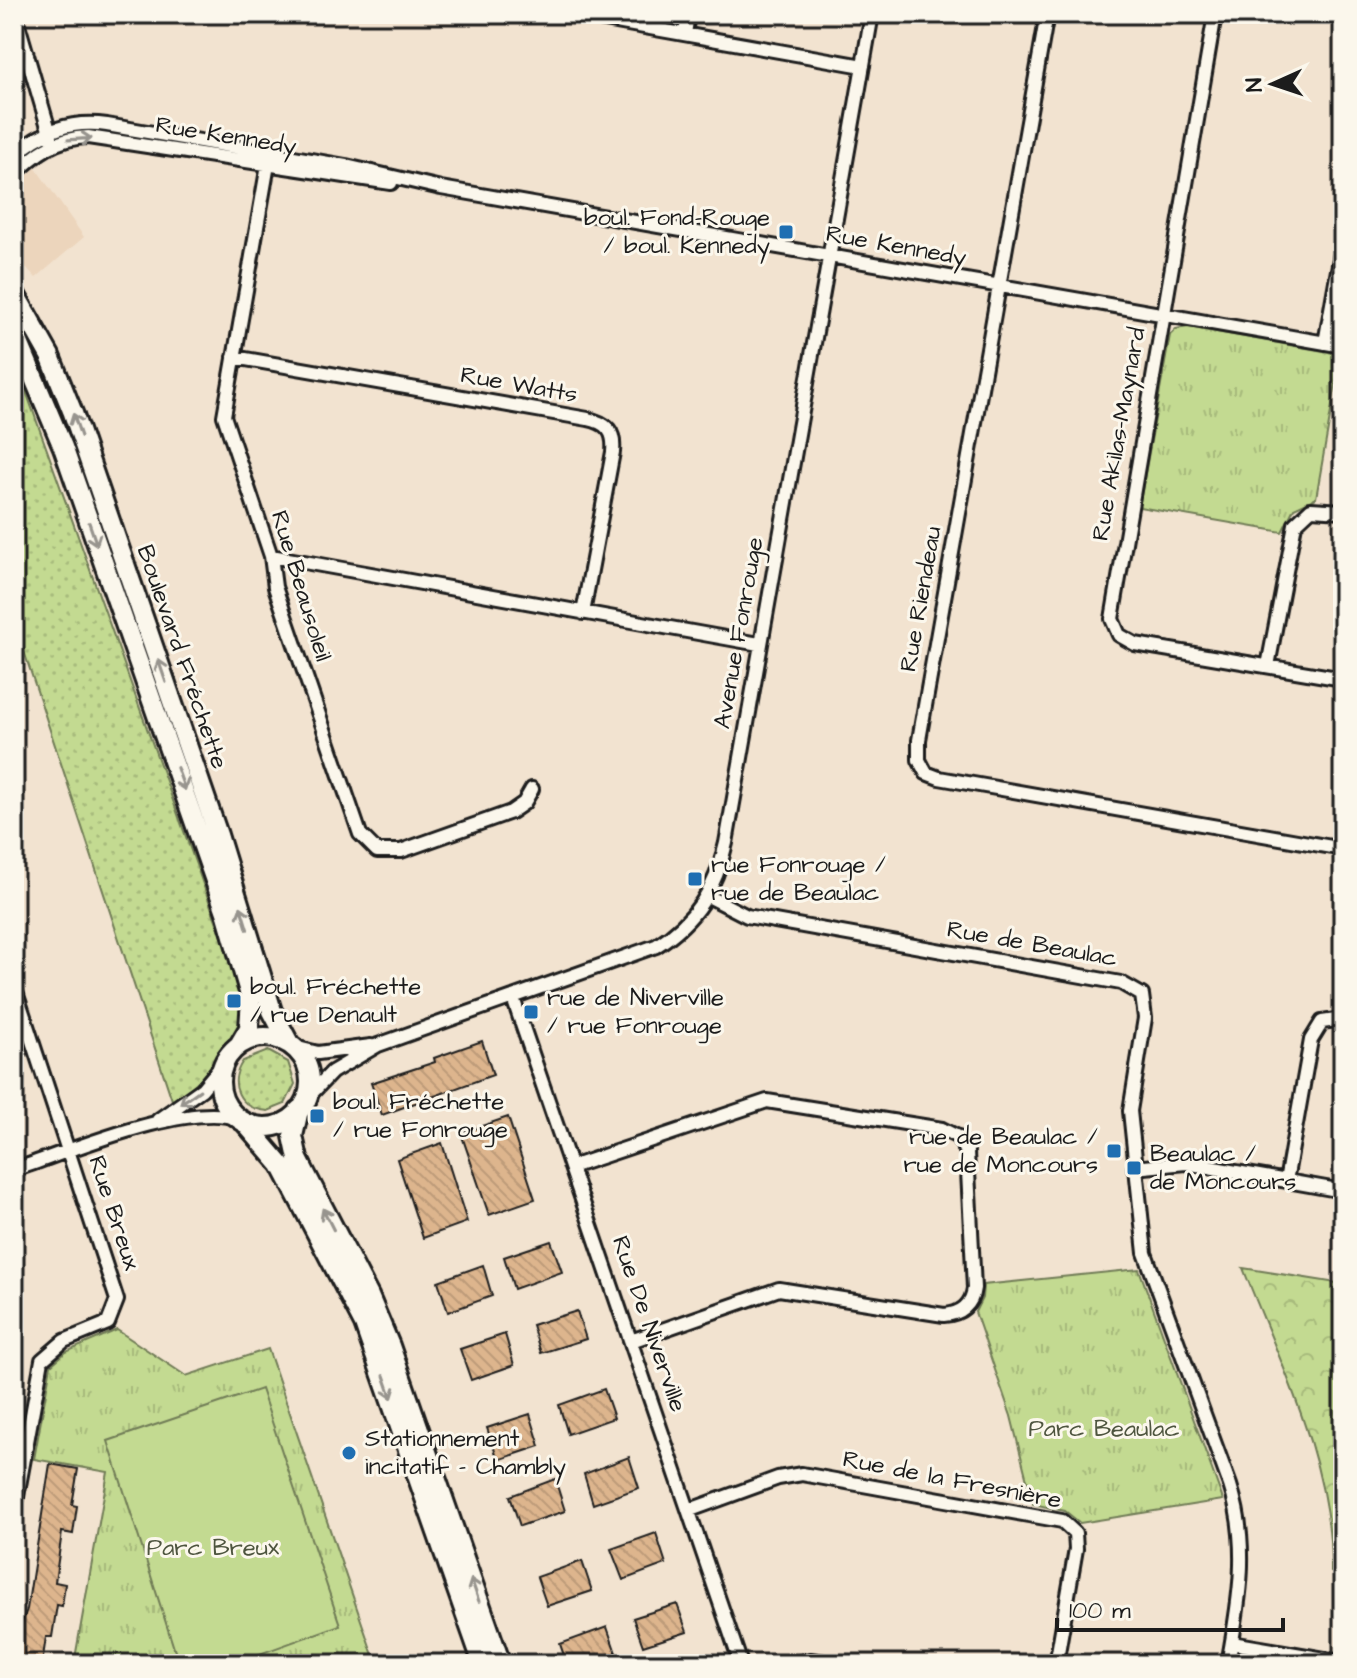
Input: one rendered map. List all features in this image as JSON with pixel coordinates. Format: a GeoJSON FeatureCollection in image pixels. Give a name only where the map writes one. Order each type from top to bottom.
{"type":"FeatureCollection","features":[{"type":"Feature","properties":{"kind":"main road","name":"Boulevard Fréchette"},"geometry":{"type":"LineString","coordinates":[[14,292],[50,356],[73,413],[218,835],[272,1011],[291,1045]]}},
{"type":"Feature","properties":{"kind":"main road","name":"Boulevard Fréchette"},"geometry":{"type":"LineString","coordinates":[[14,331],[59,436],[227,915],[251,999],[249,1028],[239,1045]]}},
{"type":"Feature","properties":{"kind":"main road"},"geometry":{"type":"LineString","coordinates":[[483,1664],[364,1324],[281,1165],[222,1099],[219,1082],[223,1064],[239,1045],[266,1036],[291,1045],[309,1073],[304,1104],[294,1128],[298,1159],[369,1296],[390,1346],[501,1664]]}},
{"type":"Feature","properties":{"kind":"main road"},"geometry":{"type":"LineString","coordinates":[[242,1121],[277,1125],[304,1104]]}},
{"type":"Feature","properties":{"kind":"street"},"geometry":{"type":"LineString","coordinates":[[15,14],[51,138]]}},
{"type":"Feature","properties":{"kind":"street"},"geometry":{"type":"LineString","coordinates":[[571,14],[863,66]]}},
{"type":"Feature","properties":{"kind":"street"},"geometry":{"type":"LineString","coordinates":[[685,34],[688,14]]}},
{"type":"Feature","properties":{"kind":"street","name":"Avenue Fonrouge"},"geometry":{"type":"LineString","coordinates":[[378,1045],[656,946],[680,928],[708,896],[726,843],[872,14]]}},
{"type":"Feature","properties":{"kind":"street","name":"Rue Riendeau"},"geometry":{"type":"LineString","coordinates":[[1047,14],[919,740],[918,755],[923,770],[939,778],[1343,849]]}},
{"type":"Feature","properties":{"kind":"street","name":"Rue Akilas-Maynard"},"geometry":{"type":"LineString","coordinates":[[1215,14],[1113,599],[1113,625],[1124,639],[1135,644],[1343,679]]}},
{"type":"Feature","properties":{"kind":"street","name":"Rue Kennedy"},"geometry":{"type":"LineString","coordinates":[[14,156],[51,138],[80,137],[269,160],[1343,346]]}},
{"type":"Feature","properties":{"kind":"street","name":"Rue Kennedy"},"geometry":{"type":"LineString","coordinates":[[14,175],[51,138]]}},
{"type":"Feature","properties":{"kind":"street","name":"Rue Beausoleil"},"geometry":{"type":"LineString","coordinates":[[269,160],[224,416],[271,556],[280,602],[360,834],[377,851],[395,853],[511,812],[524,803],[532,789]]}},
{"type":"Feature","properties":{"kind":"street"},"geometry":{"type":"LineString","coordinates":[[1325,343],[1343,242]]}},
{"type":"Feature","properties":{"kind":"street","name":"Rue Watts"},"geometry":{"type":"LineString","coordinates":[[234,357],[573,416],[606,425],[612,433],[613,452],[583,613]]}},
{"type":"Feature","properties":{"kind":"street"},"geometry":{"type":"LineString","coordinates":[[1268,666],[1295,524],[1311,509],[1343,511]]}},
{"type":"Feature","properties":{"kind":"street"},"geometry":{"type":"LineString","coordinates":[[271,556],[759,644]]}},
{"type":"Feature","properties":{"kind":"street","name":"Rue de Beaulac"},"geometry":{"type":"LineString","coordinates":[[708,896],[747,916],[1134,988],[1144,999],[1145,1011],[1130,1098],[1134,1168],[1149,1271],[1236,1506],[1242,1569],[1228,1664]]}},
{"type":"Feature","properties":{"kind":"street","name":"Rue Breux"},"geometry":{"type":"LineString","coordinates":[[14,986],[115,1287],[117,1306],[113,1318],[104,1326],[57,1345],[42,1360],[14,1513]]}},
{"type":"Feature","properties":{"kind":"street","name":"Rue De Niverville"},"geometry":{"type":"LineString","coordinates":[[513,998],[741,1664]]}},
{"type":"Feature","properties":{"kind":"street"},"geometry":{"type":"LineString","coordinates":[[1286,1181],[1312,1036],[1322,1022],[1343,1019]]}},
{"type":"Feature","properties":{"kind":"street"},"geometry":{"type":"LineString","coordinates":[[291,1045],[318,1053],[378,1045]]}},
{"type":"Feature","properties":{"kind":"street"},"geometry":{"type":"LineString","coordinates":[[304,1104],[324,1078],[378,1045]]}},
{"type":"Feature","properties":{"kind":"street"},"geometry":{"type":"LineString","coordinates":[[152,1124],[202,1089],[223,1064]]}},
{"type":"Feature","properties":{"kind":"street"},"geometry":{"type":"LineString","coordinates":[[571,1167],[767,1101],[942,1129],[958,1137],[967,1152],[974,1288],[969,1304],[959,1312],[944,1315],[779,1289],[631,1341]]}},
{"type":"Feature","properties":{"kind":"street"},"geometry":{"type":"LineString","coordinates":[[14,1170],[152,1124],[210,1112],[242,1121]]}},
{"type":"Feature","properties":{"kind":"street"},"geometry":{"type":"LineString","coordinates":[[1134,1168],[1186,1163],[1343,1191]]}},
{"type":"Feature","properties":{"kind":"street","name":"Rue de la Fresnière"},"geometry":{"type":"LineString","coordinates":[[690,1510],[778,1478],[802,1474],[1062,1521],[1075,1533],[1076,1549],[1056,1664]]}},
{"type":"Feature","properties":{"kind":"street"},"geometry":{"type":"LineString","coordinates":[[1232,1643],[1343,1662]]}},
{"type":"Feature","properties":{"kind":"street"},"geometry":{"type":"LineString","coordinates":[[794,1664],[815,1660],[838,1664]]}},
{"type":"Feature","properties":{"kind":"shaded area"},"geometry":{"type":"Polygon","coordinates":[[[35,167],[84,237],[36,278],[14,254],[14,191],[35,167]]]}},
{"type":"Feature","properties":{"kind":"green space"},"geometry":{"type":"Polygon","coordinates":[[[1188,327],[1341,354],[1316,498],[1294,508],[1282,532],[1139,507],[1170,335],[1176,329],[1188,327]]]}},
{"type":"Feature","properties":{"kind":"green space"},"geometry":{"type":"Polygon","coordinates":[[[14,358],[241,990],[241,1031],[225,1043],[204,1076],[173,1103],[14,621],[14,358]]]}},
{"type":"Feature","properties":{"kind":"green space"},"geometry":{"type":"Polygon","coordinates":[[[268,1051],[288,1062],[295,1084],[285,1104],[268,1111],[250,1106],[243,1100],[236,1086],[236,1078],[243,1061],[268,1051]]]}},
{"type":"Feature","properties":{"kind":"green space"},"geometry":{"type":"Polygon","coordinates":[[[1243,1268],[1343,1284],[1343,1574],[1331,1572],[1329,1533],[1314,1455],[1288,1379],[1243,1268]]]}},
{"type":"Feature","properties":{"kind":"green space","name":"Parc Beaulac"},"geometry":{"type":"Polygon","coordinates":[[[1139,1269],[1223,1500],[1080,1523],[1065,1511],[1033,1504],[1011,1416],[975,1312],[982,1298],[983,1285],[1139,1269]]]}},
{"type":"Feature","properties":{"kind":"green space","name":"Parc Breux"},"geometry":{"type":"Polygon","coordinates":[[[117,1330],[186,1376],[268,1349],[376,1664],[74,1664],[108,1472],[34,1459],[51,1365],[66,1352],[117,1330]]]}},
{"type":"Feature","properties":{"kind":"green space"},"geometry":{"type":"Polygon","coordinates":[[[261,1389],[340,1625],[232,1664],[179,1664],[108,1441],[261,1389]]]}},
{"type":"Feature","properties":{"kind":"building"},"geometry":{"type":"Polygon","coordinates":[[[482,1041],[493,1075],[382,1115],[371,1083],[435,1062],[434,1058],[482,1041]]]}},
{"type":"Feature","properties":{"kind":"building"},"geometry":{"type":"Polygon","coordinates":[[[508,1117],[535,1199],[489,1215],[461,1133],[508,1117]]]}},
{"type":"Feature","properties":{"kind":"building"},"geometry":{"type":"Polygon","coordinates":[[[442,1143],[467,1222],[423,1238],[397,1159],[442,1143]]]}},
{"type":"Feature","properties":{"kind":"building"},"geometry":{"type":"Polygon","coordinates":[[[551,1241],[562,1272],[514,1289],[504,1257],[551,1241]]]}},
{"type":"Feature","properties":{"kind":"building"},"geometry":{"type":"Polygon","coordinates":[[[483,1265],[492,1296],[448,1312],[438,1281],[483,1265]]]}},
{"type":"Feature","properties":{"kind":"building"},"geometry":{"type":"Polygon","coordinates":[[[577,1311],[586,1339],[541,1353],[532,1325],[577,1311]]]}},
{"type":"Feature","properties":{"kind":"building"},"geometry":{"type":"Polygon","coordinates":[[[505,1334],[514,1365],[471,1380],[460,1349],[505,1334]]]}},
{"type":"Feature","properties":{"kind":"building"},"geometry":{"type":"Polygon","coordinates":[[[604,1389],[614,1418],[568,1434],[559,1405],[604,1389]]]}},
{"type":"Feature","properties":{"kind":"building"},"geometry":{"type":"Polygon","coordinates":[[[530,1414],[540,1446],[498,1460],[487,1428],[530,1414]]]}},
{"type":"Feature","properties":{"kind":"building"},"geometry":{"type":"Polygon","coordinates":[[[629,1457],[639,1488],[593,1504],[584,1474],[629,1457]]]}},
{"type":"Feature","properties":{"kind":"building"},"geometry":{"type":"Polygon","coordinates":[[[50,1464],[78,1469],[72,1505],[77,1506],[73,1534],[62,1532],[55,1582],[65,1584],[62,1606],[57,1605],[52,1637],[46,1637],[42,1664],[14,1664],[14,1644],[27,1609],[50,1464]]]}},
{"type":"Feature","properties":{"kind":"building"},"geometry":{"type":"Polygon","coordinates":[[[555,1479],[565,1511],[520,1526],[510,1496],[555,1479]]]}},
{"type":"Feature","properties":{"kind":"building"},"geometry":{"type":"Polygon","coordinates":[[[656,1533],[666,1564],[623,1580],[611,1549],[656,1533]]]}},
{"type":"Feature","properties":{"kind":"building"},"geometry":{"type":"Polygon","coordinates":[[[582,1561],[592,1591],[547,1606],[537,1577],[582,1561]]]}},
{"type":"Feature","properties":{"kind":"building"},"geometry":{"type":"Polygon","coordinates":[[[677,1604],[687,1632],[643,1646],[633,1618],[677,1604]]]}},
{"type":"Feature","properties":{"kind":"building"},"geometry":{"type":"Polygon","coordinates":[[[607,1627],[617,1656],[595,1664],[567,1664],[560,1644],[607,1627]]]}},
{"type":"Feature","properties":{"kind":"place","name":"boul. Fond-Rouge / boul. Kennedy"},"geometry":{"type":"Point","coordinates":[786,232]}},
{"type":"Feature","properties":{"kind":"place","name":"rue Fonrouge / rue de Beaulac"},"geometry":{"type":"Point","coordinates":[695,879]}},
{"type":"Feature","properties":{"kind":"place","name":"boul. Fréchette / rue Denault"},"geometry":{"type":"Point","coordinates":[234,1001]}},
{"type":"Feature","properties":{"kind":"place","name":"rue de Niverville / rue Fonrouge"},"geometry":{"type":"Point","coordinates":[531,1012]}},
{"type":"Feature","properties":{"kind":"place","name":"boul. Fréchette / rue Fonrouge"},"geometry":{"type":"Point","coordinates":[317,1116]}},
{"type":"Feature","properties":{"kind":"place","name":"rue de Beaulac / rue de Moncours"},"geometry":{"type":"Point","coordinates":[1114,1151]}},
{"type":"Feature","properties":{"kind":"place","name":"Beaulac / de Moncours"},"geometry":{"type":"Point","coordinates":[1134,1168]}},
{"type":"Feature","properties":{"kind":"place","name":"Stationnement incitatif - Chambly"},"geometry":{"type":"Point","coordinates":[349,1453]}}]}
